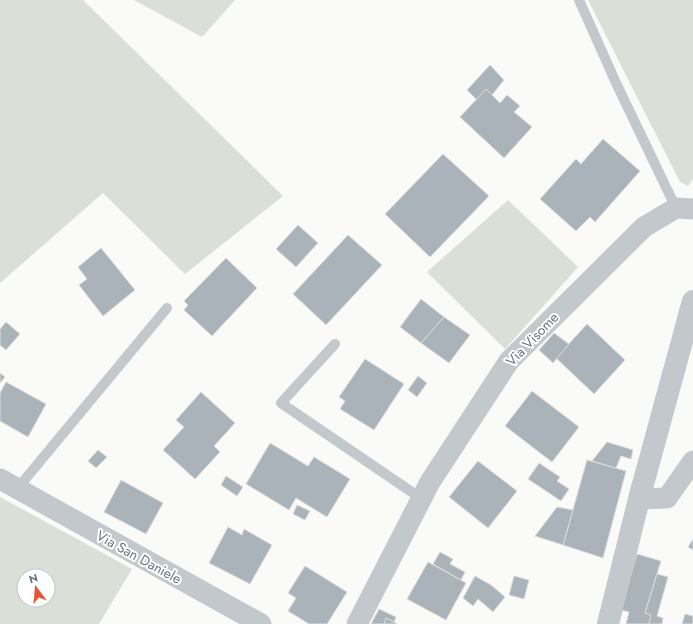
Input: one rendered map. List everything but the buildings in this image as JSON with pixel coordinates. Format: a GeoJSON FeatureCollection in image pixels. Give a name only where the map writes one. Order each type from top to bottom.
{"type":"FeatureCollection","features":[{"type":"Feature","properties":{"kind":"street","name":"Via Visome"},"geometry":{"type":"LineString","coordinates":[[357,624],[430,482],[509,361],[644,227],[684,209]]}},
{"type":"Feature","properties":{"kind":"street"},"geometry":{"type":"LineString","coordinates":[[608,624],[639,499],[693,301]]}},
{"type":"Feature","properties":{"kind":"street"},"geometry":{"type":"LineString","coordinates":[[639,499],[667,498],[693,461]]}},
{"type":"Feature","properties":{"kind":"street","name":"Via San Daniele"},"geometry":{"type":"LineString","coordinates":[[9,484],[261,624]]}},
{"type":"Feature","properties":{"kind":"lane","name":"Via Visome"},"geometry":{"type":"LineString","coordinates":[[579,0],[617,85],[684,209]]}},
{"type":"Feature","properties":{"kind":"lane","name":"Via San Daniele"},"geometry":{"type":"LineString","coordinates":[[9,484],[168,308]]}},
{"type":"Feature","properties":{"kind":"lane"},"geometry":{"type":"LineString","coordinates":[[335,344],[281,403],[422,499]]}},
{"type":"Feature","properties":{"kind":"shaded area"},"geometry":{"type":"Polygon","coordinates":[[[0,0],[83,0],[283,196],[185,274],[103,193],[0,283],[0,0]]]}},
{"type":"Feature","properties":{"kind":"shaded area"},"geometry":{"type":"Polygon","coordinates":[[[134,0],[235,0],[202,37],[134,0]]]}},
{"type":"Feature","properties":{"kind":"shaded area"},"geometry":{"type":"Polygon","coordinates":[[[588,0],[693,0],[693,179],[688,186],[680,182],[588,0]]]}},
{"type":"Feature","properties":{"kind":"shaded area"},"geometry":{"type":"Polygon","coordinates":[[[508,200],[578,267],[505,349],[427,272],[508,200]]]}},
{"type":"Feature","properties":{"kind":"shaded area"},"geometry":{"type":"Polygon","coordinates":[[[0,497],[132,569],[99,624],[0,624],[0,497]]]}}]}
